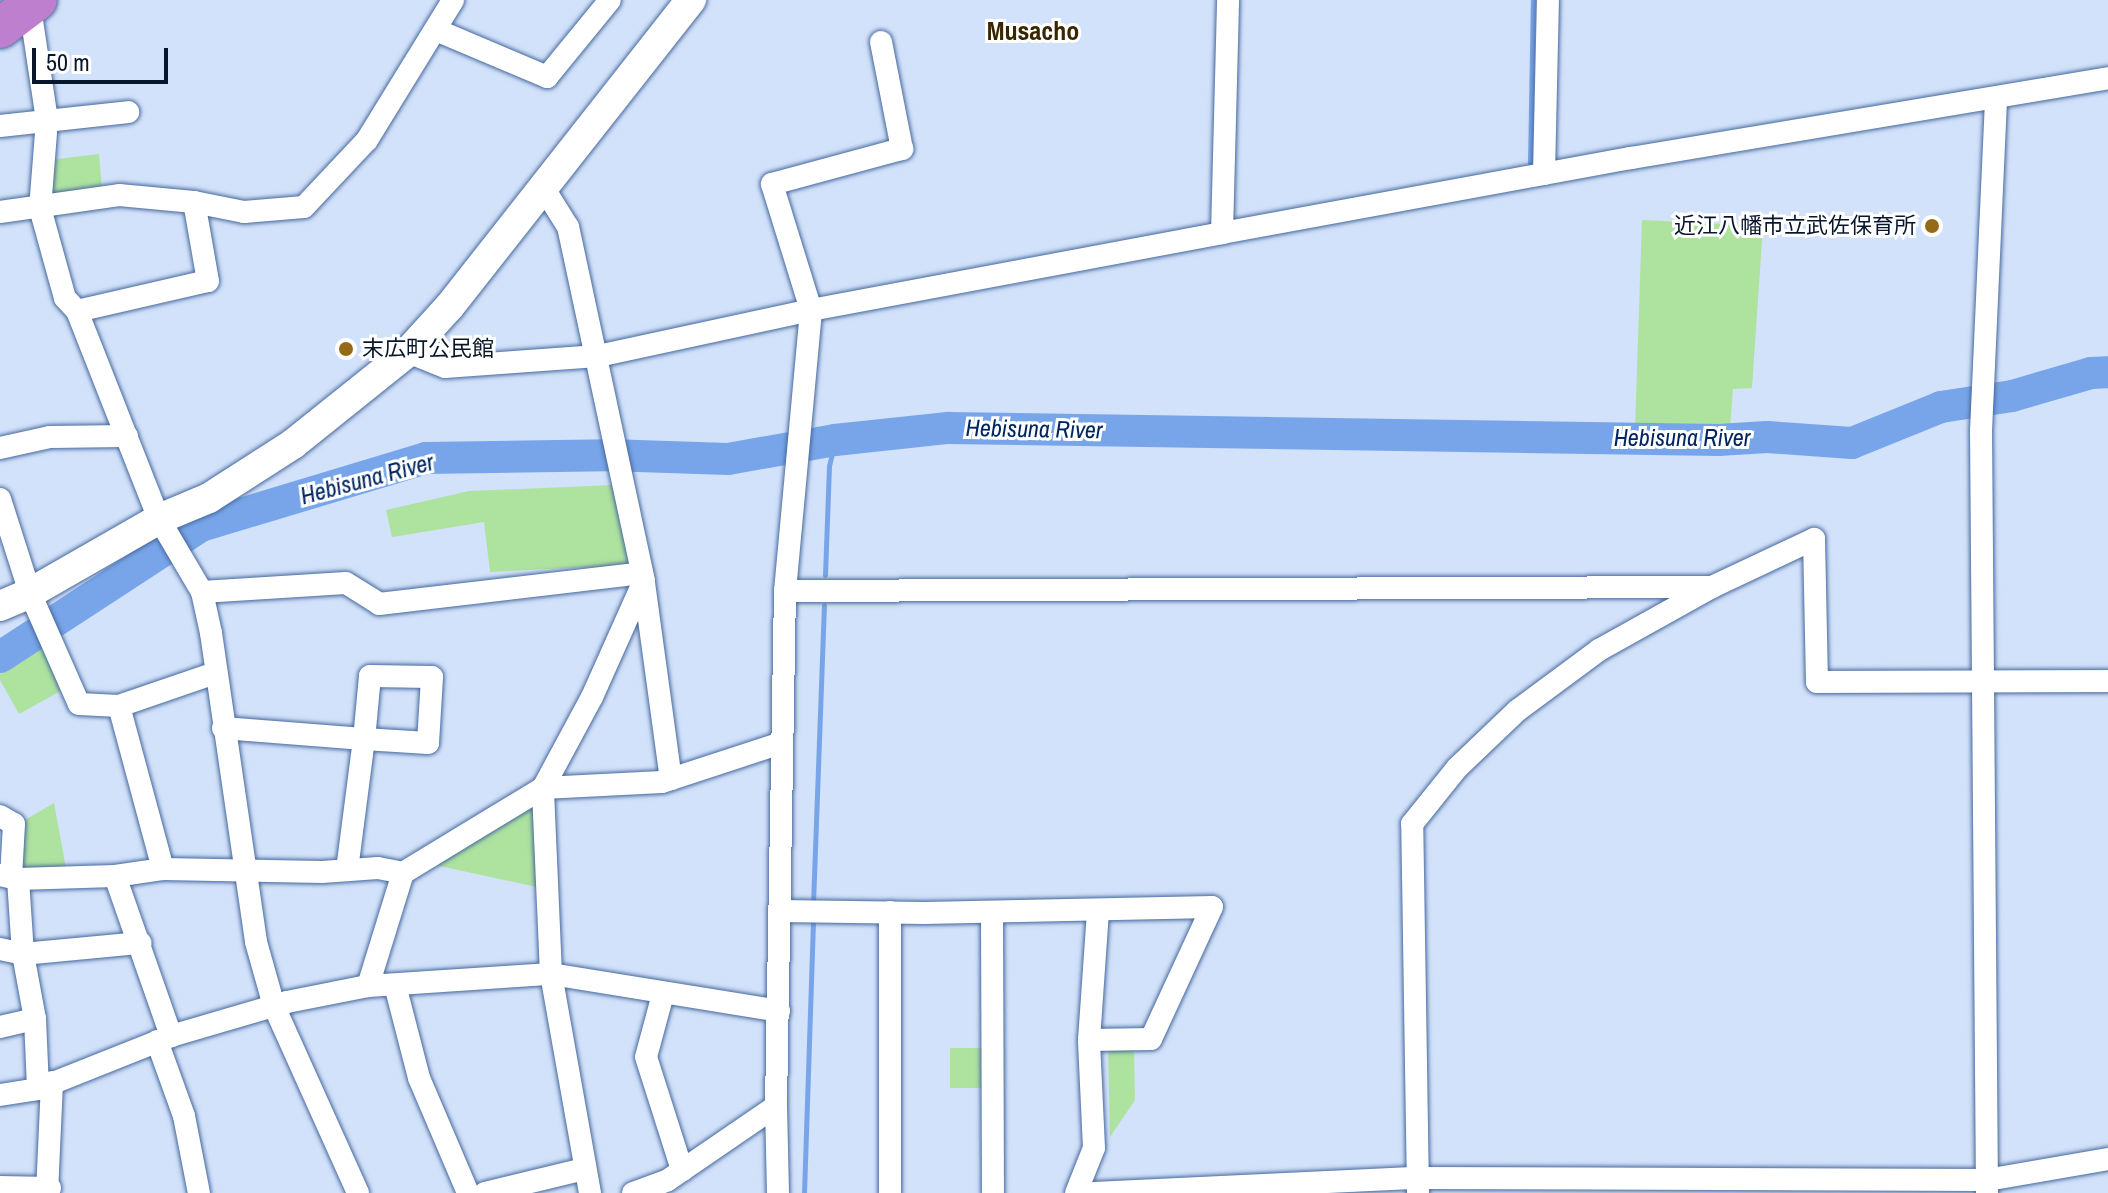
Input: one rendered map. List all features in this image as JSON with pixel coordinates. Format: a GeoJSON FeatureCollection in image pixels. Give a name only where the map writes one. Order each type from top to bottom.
{"type":"FeatureCollection","features":[{"type":"Feature","properties":{"kind":"street"},"geometry":{"type":"LineString","coordinates":[[0,212],[119,195],[194,202],[244,212],[304,207],[367,140],[453,0]]}},
{"type":"Feature","properties":{"kind":"street"},"geometry":{"type":"LineString","coordinates":[[436,30],[547,77],[610,0]]}},
{"type":"Feature","properties":{"kind":"street"},"geometry":{"type":"LineString","coordinates":[[0,606],[30,593],[159,519],[209,498],[293,444],[408,352],[450,306],[691,0]]}},
{"type":"Feature","properties":{"kind":"street"},"geometry":{"type":"LineString","coordinates":[[1222,233],[1228,0]]}},
{"type":"Feature","properties":{"kind":"street"},"geometry":{"type":"LineString","coordinates":[[1544,174],[1548,0]]}},
{"type":"Feature","properties":{"kind":"street"},"geometry":{"type":"LineString","coordinates":[[24,8],[47,120],[40,208],[65,298],[77,311],[159,519],[202,592],[256,942],[274,1006],[358,1193]]}},
{"type":"Feature","properties":{"kind":"street"},"geometry":{"type":"LineString","coordinates":[[778,1193],[776,1106],[785,591],[811,310],[772,184],[902,149],[881,42]]}},
{"type":"Feature","properties":{"kind":"street"},"geometry":{"type":"LineString","coordinates":[[408,352],[445,367],[598,356],[811,310],[1222,233],[1544,174],[2108,78]]}},
{"type":"Feature","properties":{"kind":"street"},"geometry":{"type":"LineString","coordinates":[[1987,1187],[1982,417],[1987,360],[1996,98]]}},
{"type":"Feature","properties":{"kind":"street"},"geometry":{"type":"LineString","coordinates":[[0,126],[128,112]]}},
{"type":"Feature","properties":{"kind":"street"},"geometry":{"type":"LineString","coordinates":[[543,187],[568,227],[598,356],[643,577],[671,779]]}},
{"type":"Feature","properties":{"kind":"street"},"geometry":{"type":"LineString","coordinates":[[77,311],[208,281],[194,202]]}},
{"type":"Feature","properties":{"kind":"street"},"geometry":{"type":"LineString","coordinates":[[0,448],[50,437],[127,436]]}},
{"type":"Feature","properties":{"kind":"street"},"geometry":{"type":"LineString","coordinates":[[0,499],[30,593],[55,643],[79,704],[119,706],[215,673]]}},
{"type":"Feature","properties":{"kind":"street"},"geometry":{"type":"LineString","coordinates":[[1418,1186],[1412,824],[1457,768],[1518,710],[1599,650],[1712,587],[1814,539],[1817,682],[2108,681]]}},
{"type":"Feature","properties":{"kind":"street"},"geometry":{"type":"LineString","coordinates":[[202,592],[346,583],[379,604],[643,577]]}},
{"type":"Feature","properties":{"kind":"street"},"geometry":{"type":"LineString","coordinates":[[590,1193],[551,974],[543,788],[592,697],[643,577]]}},
{"type":"Feature","properties":{"kind":"street"},"geometry":{"type":"LineString","coordinates":[[785,591],[1712,587]]}},
{"type":"Feature","properties":{"kind":"street"},"geometry":{"type":"LineString","coordinates":[[119,706],[163,869]]}},
{"type":"Feature","properties":{"kind":"street"},"geometry":{"type":"LineString","coordinates":[[223,728],[364,739],[347,870]]}},
{"type":"Feature","properties":{"kind":"street"},"geometry":{"type":"LineString","coordinates":[[368,986],[403,873],[543,788],[671,779],[781,743]]}},
{"type":"Feature","properties":{"kind":"street"},"geometry":{"type":"LineString","coordinates":[[0,816],[14,824],[10,877],[45,1086],[48,1190],[0,1187]]}},
{"type":"Feature","properties":{"kind":"street"},"geometry":{"type":"LineString","coordinates":[[10,877],[115,876],[163,869],[378,868],[403,873]]}},
{"type":"Feature","properties":{"kind":"street"},"geometry":{"type":"LineString","coordinates":[[115,876],[140,943],[184,1116],[199,1193]]}},
{"type":"Feature","properties":{"kind":"street"},"geometry":{"type":"LineString","coordinates":[[779,911],[992,912],[1212,907],[1151,1039],[1089,1040]]}},
{"type":"Feature","properties":{"kind":"street"},"geometry":{"type":"LineString","coordinates":[[1076,1193],[1094,1148],[1089,1040],[1098,910]]}},
{"type":"Feature","properties":{"kind":"street"},"geometry":{"type":"LineString","coordinates":[[890,912],[890,1193]]}},
{"type":"Feature","properties":{"kind":"street"},"geometry":{"type":"LineString","coordinates":[[992,912],[993,1193]]}},
{"type":"Feature","properties":{"kind":"street"},"geometry":{"type":"LineString","coordinates":[[0,949],[23,954],[140,943]]}},
{"type":"Feature","properties":{"kind":"street"},"geometry":{"type":"LineString","coordinates":[[0,1095],[45,1086],[164,1039],[274,1006],[368,986],[551,974],[779,1011]]}},
{"type":"Feature","properties":{"kind":"street"},"geometry":{"type":"LineString","coordinates":[[395,985],[419,1078],[468,1193]]}},
{"type":"Feature","properties":{"kind":"street"},"geometry":{"type":"LineString","coordinates":[[663,994],[646,1057],[682,1170]]}},
{"type":"Feature","properties":{"kind":"street"},"geometry":{"type":"LineString","coordinates":[[0,1027],[35,1019]]}},
{"type":"Feature","properties":{"kind":"street"},"geometry":{"type":"LineString","coordinates":[[633,1193],[682,1170],[776,1106]]}},
{"type":"Feature","properties":{"kind":"street"},"geometry":{"type":"LineString","coordinates":[[1094,1193],[1418,1186],[1987,1187],[2108,1159]]}},
{"type":"Feature","properties":{"kind":"street"},"geometry":{"type":"LineString","coordinates":[[485,1193],[584,1169]]}},
{"type":"Feature","properties":{"kind":"green space"},"geometry":{"type":"Polygon","coordinates":[[[99,154],[102,189],[56,198],[46,188],[49,160],[99,154]]]}},
{"type":"Feature","properties":{"kind":"green space"},"geometry":{"type":"Polygon","coordinates":[[[1642,220],[1763,226],[1752,388],[1733,389],[1730,428],[1635,429],[1642,220]]]}},
{"type":"Feature","properties":{"kind":"green space"},"geometry":{"type":"Polygon","coordinates":[[[613,485],[632,565],[490,572],[484,522],[392,537],[386,510],[469,491],[613,485]]]}},
{"type":"Feature","properties":{"kind":"green space"},"geometry":{"type":"Polygon","coordinates":[[[42,646],[66,688],[19,714],[0,680],[0,669],[42,646]]]}},
{"type":"Feature","properties":{"kind":"green space"},"geometry":{"type":"Polygon","coordinates":[[[54,803],[66,868],[23,869],[17,864],[20,823],[54,803]]]}},
{"type":"Feature","properties":{"kind":"green space"},"geometry":{"type":"Polygon","coordinates":[[[533,803],[537,887],[435,865],[533,803]]]}},
{"type":"Feature","properties":{"kind":"green space"},"geometry":{"type":"Polygon","coordinates":[[[950,1048],[983,1048],[983,1088],[950,1088],[950,1048]]]}},
{"type":"Feature","properties":{"kind":"green space"},"geometry":{"type":"Polygon","coordinates":[[[1108,1049],[1134,1049],[1135,1100],[1110,1137],[1108,1049]]]}},
{"type":"Feature","properties":{"kind":"waterway"},"geometry":{"type":"LineString","coordinates":[[1530,165],[1533,0]]}},
{"type":"Feature","properties":{"kind":"waterway","name":"Hebisuna River"},"geometry":{"type":"LineString","coordinates":[[0,657],[201,526],[426,458],[608,455],[728,459],[835,440],[948,428],[1718,440],[1767,437],[1852,443],[1941,407],[2012,396],[2091,373],[2108,372]]}},
{"type":"Feature","properties":{"kind":"waterway"},"geometry":{"type":"LineString","coordinates":[[825,575],[829,466],[835,440]]}},
{"type":"Feature","properties":{"kind":"waterway"},"geometry":{"type":"LineString","coordinates":[[813,904],[824,605]]}},
{"type":"Feature","properties":{"kind":"waterway"},"geometry":{"type":"LineString","coordinates":[[804,1193],[813,918]]}},
{"type":"Feature","properties":{"kind":"place","name":"近江八幡市立武佐保育所"},"geometry":{"type":"Point","coordinates":[1932,226]}},
{"type":"Feature","properties":{"kind":"place","name":"末広町公民館"},"geometry":{"type":"Point","coordinates":[346,349]}},
{"type":"Feature","properties":{"kind":"district","name":"Musacho"},"geometry":{"type":"Point","coordinates":[1033,31]}}]}
